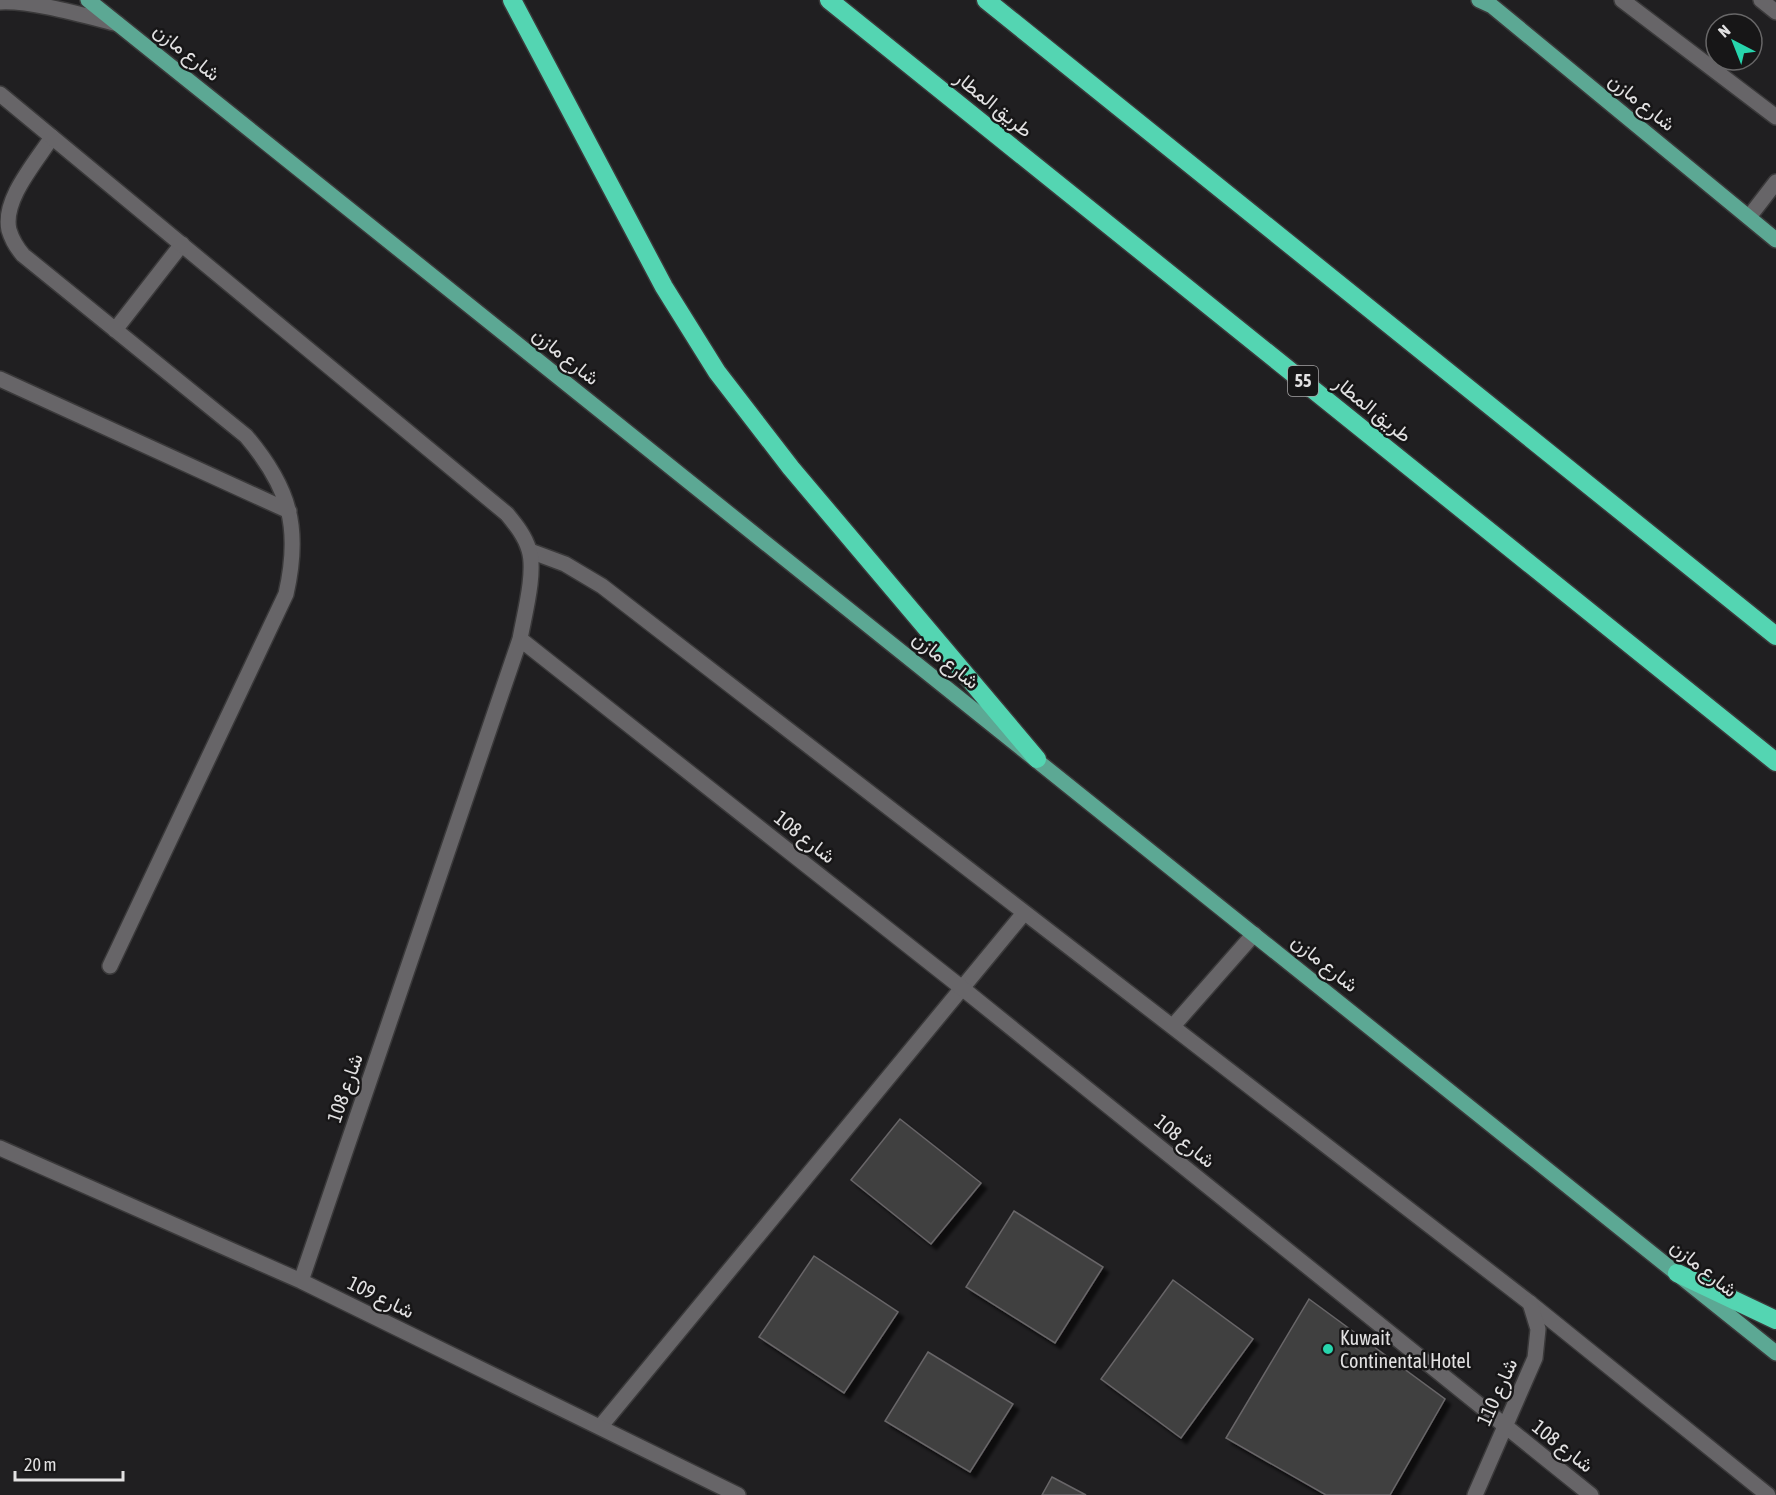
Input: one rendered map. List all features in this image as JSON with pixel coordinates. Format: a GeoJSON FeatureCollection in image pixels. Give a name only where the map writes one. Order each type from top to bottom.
{"type":"FeatureCollection","features":[{"type":"Feature","properties":{"kind":"highway"},"geometry":{"type":"LineString","coordinates":[[512,0],[664,288],[717,372],[791,468],[1037,759]]}},
{"type":"Feature","properties":{"kind":"highway","name":"طريق المطار"},"geometry":{"type":"LineString","coordinates":[[829,0],[1776,762]]}},
{"type":"Feature","properties":{"kind":"highway"},"geometry":{"type":"LineString","coordinates":[[986,0],[1776,636]]}},
{"type":"Feature","properties":{"kind":"highway"},"geometry":{"type":"LineString","coordinates":[[1677,1273],[1776,1320]]}},
{"type":"Feature","properties":{"kind":"main road","name":"شارع مازن"},"geometry":{"type":"LineString","coordinates":[[88,0],[1776,1353]]}},
{"type":"Feature","properties":{"kind":"main road","name":"شارع مازن"},"geometry":{"type":"LineString","coordinates":[[1485,2],[1776,240]]}},
{"type":"Feature","properties":{"kind":"street"},"geometry":{"type":"LineString","coordinates":[[0,2],[9,0],[38,5],[118,24]]}},
{"type":"Feature","properties":{"kind":"street"},"geometry":{"type":"LineString","coordinates":[[1622,0],[1776,117]]}},
{"type":"Feature","properties":{"kind":"street"},"geometry":{"type":"LineString","coordinates":[[1761,0],[1776,12]]}},
{"type":"Feature","properties":{"kind":"street"},"geometry":{"type":"LineString","coordinates":[[0,94],[507,514],[521,531],[530,551],[531,571],[520,639]]}},
{"type":"Feature","properties":{"kind":"street"},"geometry":{"type":"LineString","coordinates":[[52,137],[12,201],[8,215],[9,230],[15,244],[23,255],[246,436],[275,475],[289,511],[293,539],[292,567],[286,594],[110,966]]}},
{"type":"Feature","properties":{"kind":"street"},"geometry":{"type":"LineString","coordinates":[[1749,218],[1776,182]]}},
{"type":"Feature","properties":{"kind":"street"},"geometry":{"type":"LineString","coordinates":[[115,330],[182,244]]}},
{"type":"Feature","properties":{"kind":"street"},"geometry":{"type":"LineString","coordinates":[[0,379],[289,511]]}},
{"type":"Feature","properties":{"kind":"street"},"geometry":{"type":"LineString","coordinates":[[530,551],[565,564],[602,586],[1530,1303],[1768,1495]]}},
{"type":"Feature","properties":{"kind":"street","name":"شارع 108"},"geometry":{"type":"LineString","coordinates":[[301,1281],[520,639],[962,988],[1591,1495]]}},
{"type":"Feature","properties":{"kind":"street"},"geometry":{"type":"LineString","coordinates":[[600,1427],[1024,913]]}},
{"type":"Feature","properties":{"kind":"street"},"geometry":{"type":"LineString","coordinates":[[1173,1026],[1254,934]]}},
{"type":"Feature","properties":{"kind":"street","name":"شارع 109"},"geometry":{"type":"LineString","coordinates":[[0,1148],[301,1281],[738,1495]]}},
{"type":"Feature","properties":{"kind":"street","name":"شارع 110"},"geometry":{"type":"LineString","coordinates":[[1475,1495],[1535,1358],[1538,1329],[1530,1303]]}},
{"type":"Feature","properties":{"kind":"building"},"geometry":{"type":"Polygon","coordinates":[[[900,1119],[981,1183],[931,1244],[851,1180],[900,1119]]]}},
{"type":"Feature","properties":{"kind":"building"},"geometry":{"type":"Polygon","coordinates":[[[1014,1211],[1103,1267],[1055,1343],[966,1287],[1014,1211]]]}},
{"type":"Feature","properties":{"kind":"building"},"geometry":{"type":"Polygon","coordinates":[[[814,1256],[898,1312],[844,1393],[759,1337],[814,1256]]]}},
{"type":"Feature","properties":{"kind":"building"},"geometry":{"type":"Polygon","coordinates":[[[1173,1280],[1253,1339],[1181,1438],[1101,1379],[1173,1280]]]}},
{"type":"Feature","properties":{"kind":"building","name":"Kuwait Continental Hotel"},"geometry":{"type":"Polygon","coordinates":[[[1309,1299],[1445,1399],[1390,1495],[1326,1495],[1226,1438],[1309,1299]]]}},
{"type":"Feature","properties":{"kind":"building"},"geometry":{"type":"Polygon","coordinates":[[[928,1352],[1013,1404],[970,1472],[885,1421],[928,1352]]]}},
{"type":"Feature","properties":{"kind":"building"},"geometry":{"type":"Polygon","coordinates":[[[1052,1477],[1086,1495],[1042,1495],[1052,1477]]]}},
{"type":"Feature","properties":{"kind":"place","name":"Kuwait Continental Hotel"},"geometry":{"type":"Point","coordinates":[1328,1349]}}]}
